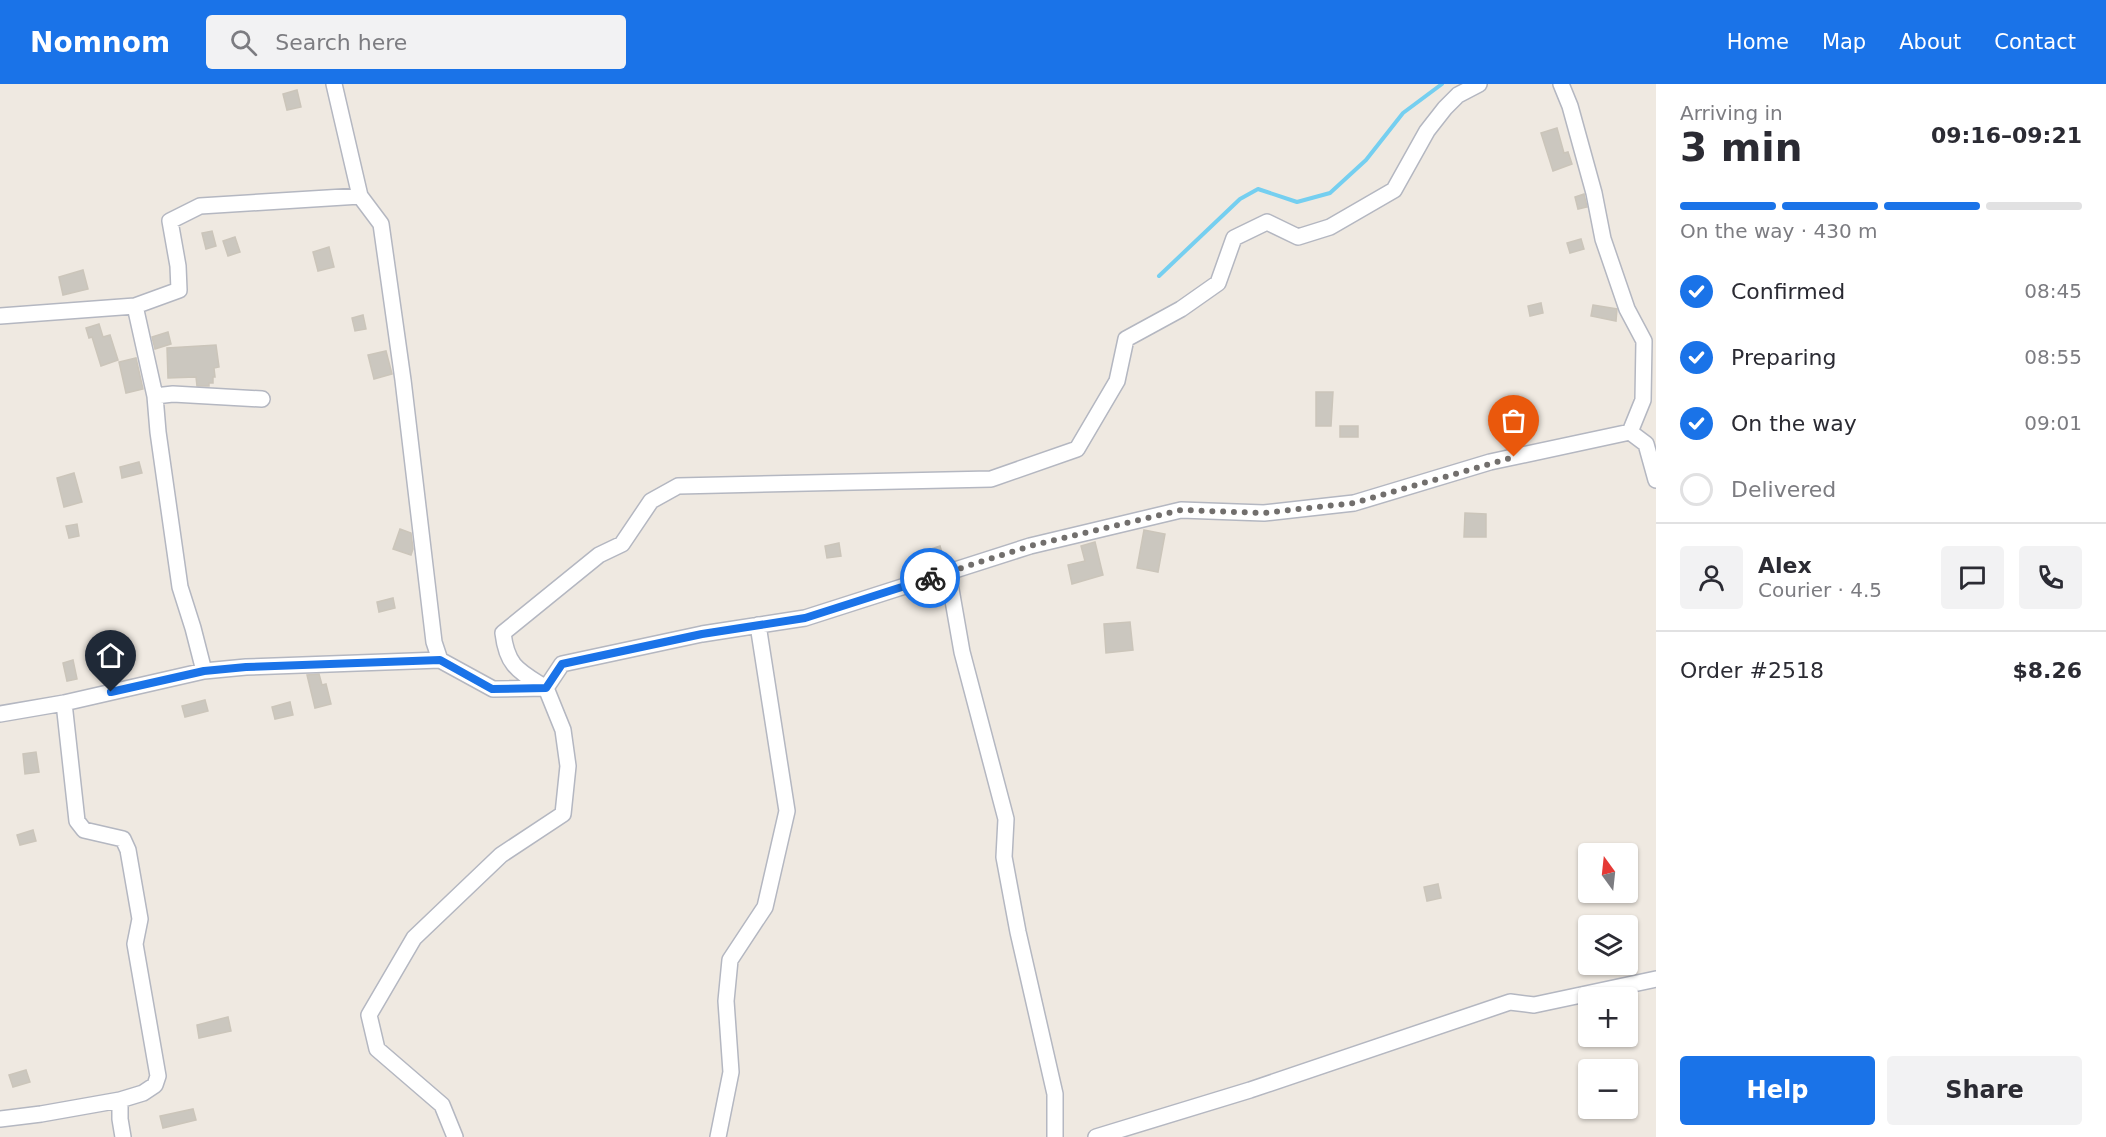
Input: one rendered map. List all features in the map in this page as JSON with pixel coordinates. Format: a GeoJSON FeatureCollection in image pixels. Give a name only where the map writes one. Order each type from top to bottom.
{"type":"FeatureCollection","features":[{"type":"Feature","properties":{"kind":"street"},"geometry":{"type":"LineString","coordinates":[[334,84],[360,196],[381,224],[406,403],[434,642],[440,660]]}},
{"type":"Feature","properties":{"kind":"street"},"geometry":{"type":"LineString","coordinates":[[455,1137],[442,1105],[377,1049],[369,1015],[414,938],[501,855],[563,814],[568,766],[563,730],[546,688],[516,669],[505,648],[503,633],[599,555],[622,544],[651,501],[678,486],[992,479],[1077,449],[1117,381],[1126,339],[1181,309],[1218,283],[1234,238],[1267,222],[1298,237],[1330,227],[1394,190],[1427,131],[1444,108],[1458,95],[1479,84]]}},
{"type":"Feature","properties":{"kind":"street"},"geometry":{"type":"LineString","coordinates":[[1561,84],[1570,106],[1594,193],[1603,239],[1627,309],[1644,342],[1643,400],[1630,432]]}},
{"type":"Feature","properties":{"kind":"street"},"geometry":{"type":"LineString","coordinates":[[0,316],[135,306],[179,290],[178,266],[170,221],[200,206],[360,196]]}},
{"type":"Feature","properties":{"kind":"street"},"geometry":{"type":"LineString","coordinates":[[135,306],[155,396],[180,587],[204,671]]}},
{"type":"Feature","properties":{"kind":"street"},"geometry":{"type":"LineString","coordinates":[[155,396],[173,394],[262,399]]}},
{"type":"Feature","properties":{"kind":"street"},"geometry":{"type":"LineString","coordinates":[[546,688],[562,664],[702,634],[805,618],[1030,546],[1181,510],[1263,513],[1354,503],[1490,462],[1630,432],[1646,444],[1656,480]]}},
{"type":"Feature","properties":{"kind":"street"},"geometry":{"type":"LineString","coordinates":[[948,572],[962,652],[1006,819],[1004,857],[1018,932],[1055,1094],[1055,1137]]}},
{"type":"Feature","properties":{"kind":"street"},"geometry":{"type":"LineString","coordinates":[[718,1137],[731,1072],[726,1001],[730,960],[765,907],[787,811],[758,625]]}},
{"type":"Feature","properties":{"kind":"street"},"geometry":{"type":"LineString","coordinates":[[0,714],[64,703],[204,671],[246,667],[440,660],[492,689],[546,688]]}},
{"type":"Feature","properties":{"kind":"street"},"geometry":{"type":"LineString","coordinates":[[0,1119],[120,1101],[143,1093],[155,1085],[158,1076],[135,944],[140,919],[128,850],[123,838],[84,830],[77,821],[64,703]]}},
{"type":"Feature","properties":{"kind":"street"},"geometry":{"type":"LineString","coordinates":[[1096,1137],[1250,1090],[1510,1002],[1534,1005],[1656,979]]}},
{"type":"Feature","properties":{"kind":"street"},"geometry":{"type":"LineString","coordinates":[[120,1101],[123,1137]]}},
{"type":"Feature","properties":{"kind":"building"},"geometry":{"type":"Polygon","coordinates":[[[297,90],[301,107],[287,110],[283,94],[297,90]]]}},
{"type":"Feature","properties":{"kind":"building"},"geometry":{"type":"Polygon","coordinates":[[[1557,128],[1564,153],[1568,152],[1572,164],[1553,171],[1541,133],[1557,128]]]}},
{"type":"Feature","properties":{"kind":"building"},"geometry":{"type":"Polygon","coordinates":[[[1584,194],[1587,207],[1578,209],[1575,197],[1584,194]]]}},
{"type":"Feature","properties":{"kind":"building"},"geometry":{"type":"Polygon","coordinates":[[[212,231],[216,246],[206,249],[202,233],[212,231]]]}},
{"type":"Feature","properties":{"kind":"building"},"geometry":{"type":"Polygon","coordinates":[[[235,237],[240,252],[228,256],[223,241],[235,237]]]}},
{"type":"Feature","properties":{"kind":"building"},"geometry":{"type":"Polygon","coordinates":[[[1581,239],[1584,249],[1570,253],[1567,243],[1581,239]]]}},
{"type":"Feature","properties":{"kind":"building"},"geometry":{"type":"Polygon","coordinates":[[[329,247],[334,267],[318,271],[313,252],[329,247]]]}},
{"type":"Feature","properties":{"kind":"building"},"geometry":{"type":"Polygon","coordinates":[[[83,270],[88,289],[63,295],[59,277],[83,270]]]}},
{"type":"Feature","properties":{"kind":"building"},"geometry":{"type":"Polygon","coordinates":[[[1541,303],[1543,313],[1530,316],[1528,306],[1541,303]]]}},
{"type":"Feature","properties":{"kind":"building"},"geometry":{"type":"Polygon","coordinates":[[[1593,305],[1617,309],[1616,321],[1591,316],[1593,305]]]}},
{"type":"Feature","properties":{"kind":"building"},"geometry":{"type":"Polygon","coordinates":[[[363,315],[366,329],[355,331],[352,318],[363,315]]]}},
{"type":"Feature","properties":{"kind":"building"},"geometry":{"type":"Polygon","coordinates":[[[99,324],[103,337],[110,335],[118,360],[101,366],[92,337],[89,338],[86,328],[99,324]]]}},
{"type":"Feature","properties":{"kind":"building"},"geometry":{"type":"Polygon","coordinates":[[[168,332],[171,344],[155,349],[152,337],[168,332]]]}},
{"type":"Feature","properties":{"kind":"building"},"geometry":{"type":"Polygon","coordinates":[[[216,345],[219,367],[214,368],[215,377],[209,386],[197,386],[196,377],[168,378],[167,348],[216,345]]]}},
{"type":"Feature","properties":{"kind":"building"},"geometry":{"type":"Polygon","coordinates":[[[386,351],[392,374],[374,379],[368,355],[386,351]]]}},
{"type":"Feature","properties":{"kind":"building"},"geometry":{"type":"Polygon","coordinates":[[[136,358],[143,389],[126,393],[119,362],[136,358]]]}},
{"type":"Feature","properties":{"kind":"building"},"geometry":{"type":"Polygon","coordinates":[[[1316,392],[1333,392],[1331,426],[1316,426],[1316,392]]]}},
{"type":"Feature","properties":{"kind":"building"},"geometry":{"type":"Polygon","coordinates":[[[1340,426],[1358,426],[1358,437],[1340,437],[1340,426]]]}},
{"type":"Feature","properties":{"kind":"building"},"geometry":{"type":"Polygon","coordinates":[[[139,462],[142,473],[122,478],[120,467],[139,462]]]}},
{"type":"Feature","properties":{"kind":"building"},"geometry":{"type":"Polygon","coordinates":[[[74,473],[82,502],[64,507],[57,478],[74,473]]]}},
{"type":"Feature","properties":{"kind":"building"},"geometry":{"type":"Polygon","coordinates":[[[1465,513],[1486,514],[1486,537],[1464,537],[1465,513]]]}},
{"type":"Feature","properties":{"kind":"building"},"geometry":{"type":"Polygon","coordinates":[[[77,524],[79,536],[69,538],[66,526],[77,524]]]}},
{"type":"Feature","properties":{"kind":"building"},"geometry":{"type":"Polygon","coordinates":[[[400,529],[411,533],[413,549],[411,555],[393,549],[400,529]]]}},
{"type":"Feature","properties":{"kind":"building"},"geometry":{"type":"Polygon","coordinates":[[[1144,530],[1165,534],[1158,572],[1137,568],[1144,530]]]}},
{"type":"Feature","properties":{"kind":"building"},"geometry":{"type":"Polygon","coordinates":[[[1095,542],[1103,575],[1072,584],[1068,565],[1085,561],[1081,546],[1095,542]]]}},
{"type":"Feature","properties":{"kind":"building"},"geometry":{"type":"Polygon","coordinates":[[[839,543],[841,556],[827,558],[825,546],[839,543]]]}},
{"type":"Feature","properties":{"kind":"building"},"geometry":{"type":"Polygon","coordinates":[[[940,546],[945,563],[930,568],[925,551],[940,546]]]}},
{"type":"Feature","properties":{"kind":"building"},"geometry":{"type":"Polygon","coordinates":[[[393,598],[395,608],[379,612],[377,602],[393,598]]]}},
{"type":"Feature","properties":{"kind":"building"},"geometry":{"type":"Polygon","coordinates":[[[1130,622],[1133,650],[1106,653],[1104,624],[1130,622]]]}},
{"type":"Feature","properties":{"kind":"building"},"geometry":{"type":"Polygon","coordinates":[[[108,649],[112,667],[101,670],[97,652],[108,649]]]}},
{"type":"Feature","properties":{"kind":"building"},"geometry":{"type":"Polygon","coordinates":[[[73,660],[77,679],[67,681],[63,663],[73,660]]]}},
{"type":"Feature","properties":{"kind":"building"},"geometry":{"type":"Polygon","coordinates":[[[319,674],[322,685],[326,684],[331,704],[315,708],[307,675],[319,674]]]}},
{"type":"Feature","properties":{"kind":"building"},"geometry":{"type":"Polygon","coordinates":[[[205,700],[208,711],[185,717],[182,706],[205,700]]]}},
{"type":"Feature","properties":{"kind":"building"},"geometry":{"type":"Polygon","coordinates":[[[290,702],[293,715],[275,719],[272,707],[290,702]]]}},
{"type":"Feature","properties":{"kind":"building"},"geometry":{"type":"Polygon","coordinates":[[[36,752],[39,772],[25,774],[23,754],[36,752]]]}},
{"type":"Feature","properties":{"kind":"building"},"geometry":{"type":"Polygon","coordinates":[[[33,830],[36,841],[20,845],[17,835],[33,830]]]}},
{"type":"Feature","properties":{"kind":"building"},"geometry":{"type":"Polygon","coordinates":[[[1438,884],[1441,898],[1427,901],[1424,887],[1438,884]]]}},
{"type":"Feature","properties":{"kind":"building"},"geometry":{"type":"Polygon","coordinates":[[[228,1017],[231,1031],[199,1038],[197,1025],[228,1017]]]}},
{"type":"Feature","properties":{"kind":"building"},"geometry":{"type":"Polygon","coordinates":[[[26,1070],[30,1082],[13,1087],[9,1075],[26,1070]]]}},
{"type":"Feature","properties":{"kind":"building"},"geometry":{"type":"Polygon","coordinates":[[[193,1109],[196,1120],[163,1128],[160,1116],[193,1109]]]}},
{"type":"Feature","properties":{"kind":"waterway"},"geometry":{"type":"LineString","coordinates":[[1159,276],[1240,199],[1258,189],[1297,202],[1330,193],[1366,160],[1403,113],[1442,84]]}},
{"type":"Feature","properties":{"kind":"way so far"},"geometry":{"type":"LineString","coordinates":[[930,578],[1030,546],[1181,510],[1263,513],[1354,503],[1490,462],[1514,457]]}},
{"type":"Feature","properties":{"kind":"route"},"geometry":{"type":"LineString","coordinates":[[111,692],[204,671],[246,667],[440,660],[492,689],[546,688],[562,664],[702,634],[805,618],[930,578]]}}]}
